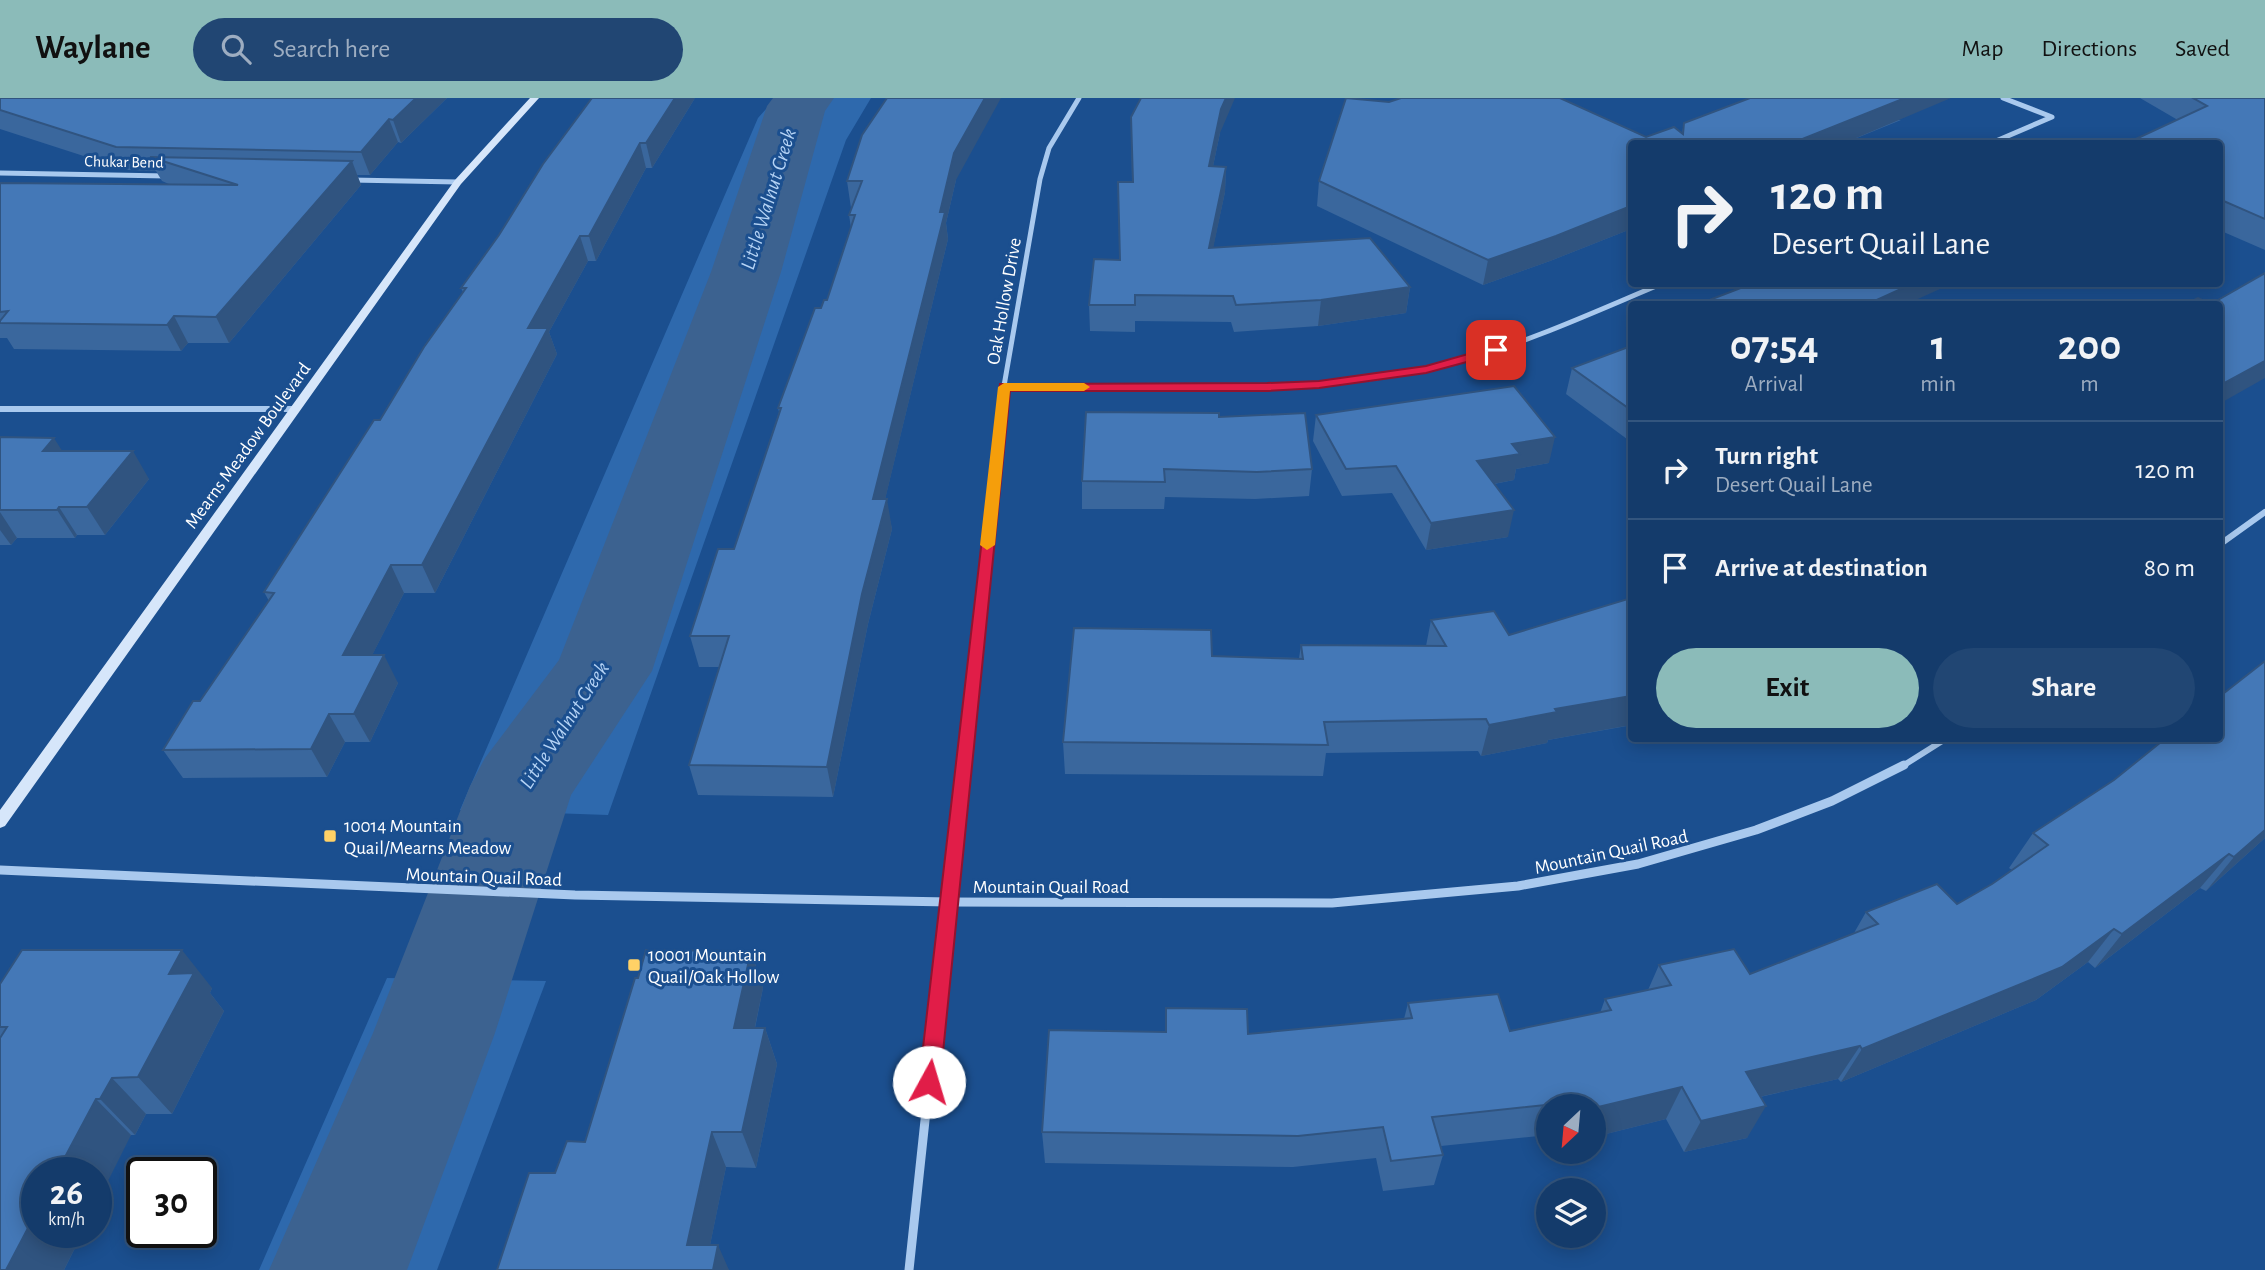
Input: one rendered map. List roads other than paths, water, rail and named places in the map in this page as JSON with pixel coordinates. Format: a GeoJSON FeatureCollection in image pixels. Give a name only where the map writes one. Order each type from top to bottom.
{"type":"FeatureCollection","features":[{"type":"Feature","properties":{"kind":"street","name":"Mearns Meadow Boulevard"},"geometry":{"type":"LineString","coordinates":[[0,822],[458,182],[536,98]]}},
{"type":"Feature","properties":{"kind":"street","name":"Oak Hollow Drive"},"geometry":{"type":"LineString","coordinates":[[909,1270],[1004,387],[1040,178],[1049,148],[1079,98]]}},
{"type":"Feature","properties":{"kind":"street"},"geometry":{"type":"LineString","coordinates":[[1998,140],[2052,117],[2003,98]]}},
{"type":"Feature","properties":{"kind":"street","name":"Chukar Bend"},"geometry":{"type":"LineString","coordinates":[[0,173],[178,176]]}},
{"type":"Feature","properties":{"kind":"street"},"geometry":{"type":"LineString","coordinates":[[342,180],[458,182]]}},
{"type":"Feature","properties":{"kind":"street"},"geometry":{"type":"LineString","coordinates":[[1004,387],[1267,387],[1372,378],[1475,357],[1539,336],[1654,287]]}},
{"type":"Feature","properties":{"kind":"street"},"geometry":{"type":"LineString","coordinates":[[0,409],[293,409]]}},
{"type":"Feature","properties":{"kind":"street"},"geometry":{"type":"LineString","coordinates":[[2223,542],[2265,512]]}},
{"type":"Feature","properties":{"kind":"street","name":"Mountain Quail Road"},"geometry":{"type":"LineString","coordinates":[[0,870],[359,888],[949,902],[1332,903],[1443,897],[1553,882],[1663,859],[1761,830],[1849,794],[1941,742]]}},
{"type":"Feature","properties":{"kind":"waterway","name":"Little Walnut Creek"},"geometry":{"type":"LineString","coordinates":[[338,1270],[434,1033],[522,786],[603,671],[746,272],[797,106],[805,98]]}},
{"type":"Feature","properties":{"kind":"place","name":"10014 Mountain Quail/Mearns Meadow"},"geometry":{"type":"Point","coordinates":[330,836]}},
{"type":"Feature","properties":{"kind":"place","name":"10001 Mountain Quail/Oak Hollow"},"geometry":{"type":"Point","coordinates":[634,965]}}]}
